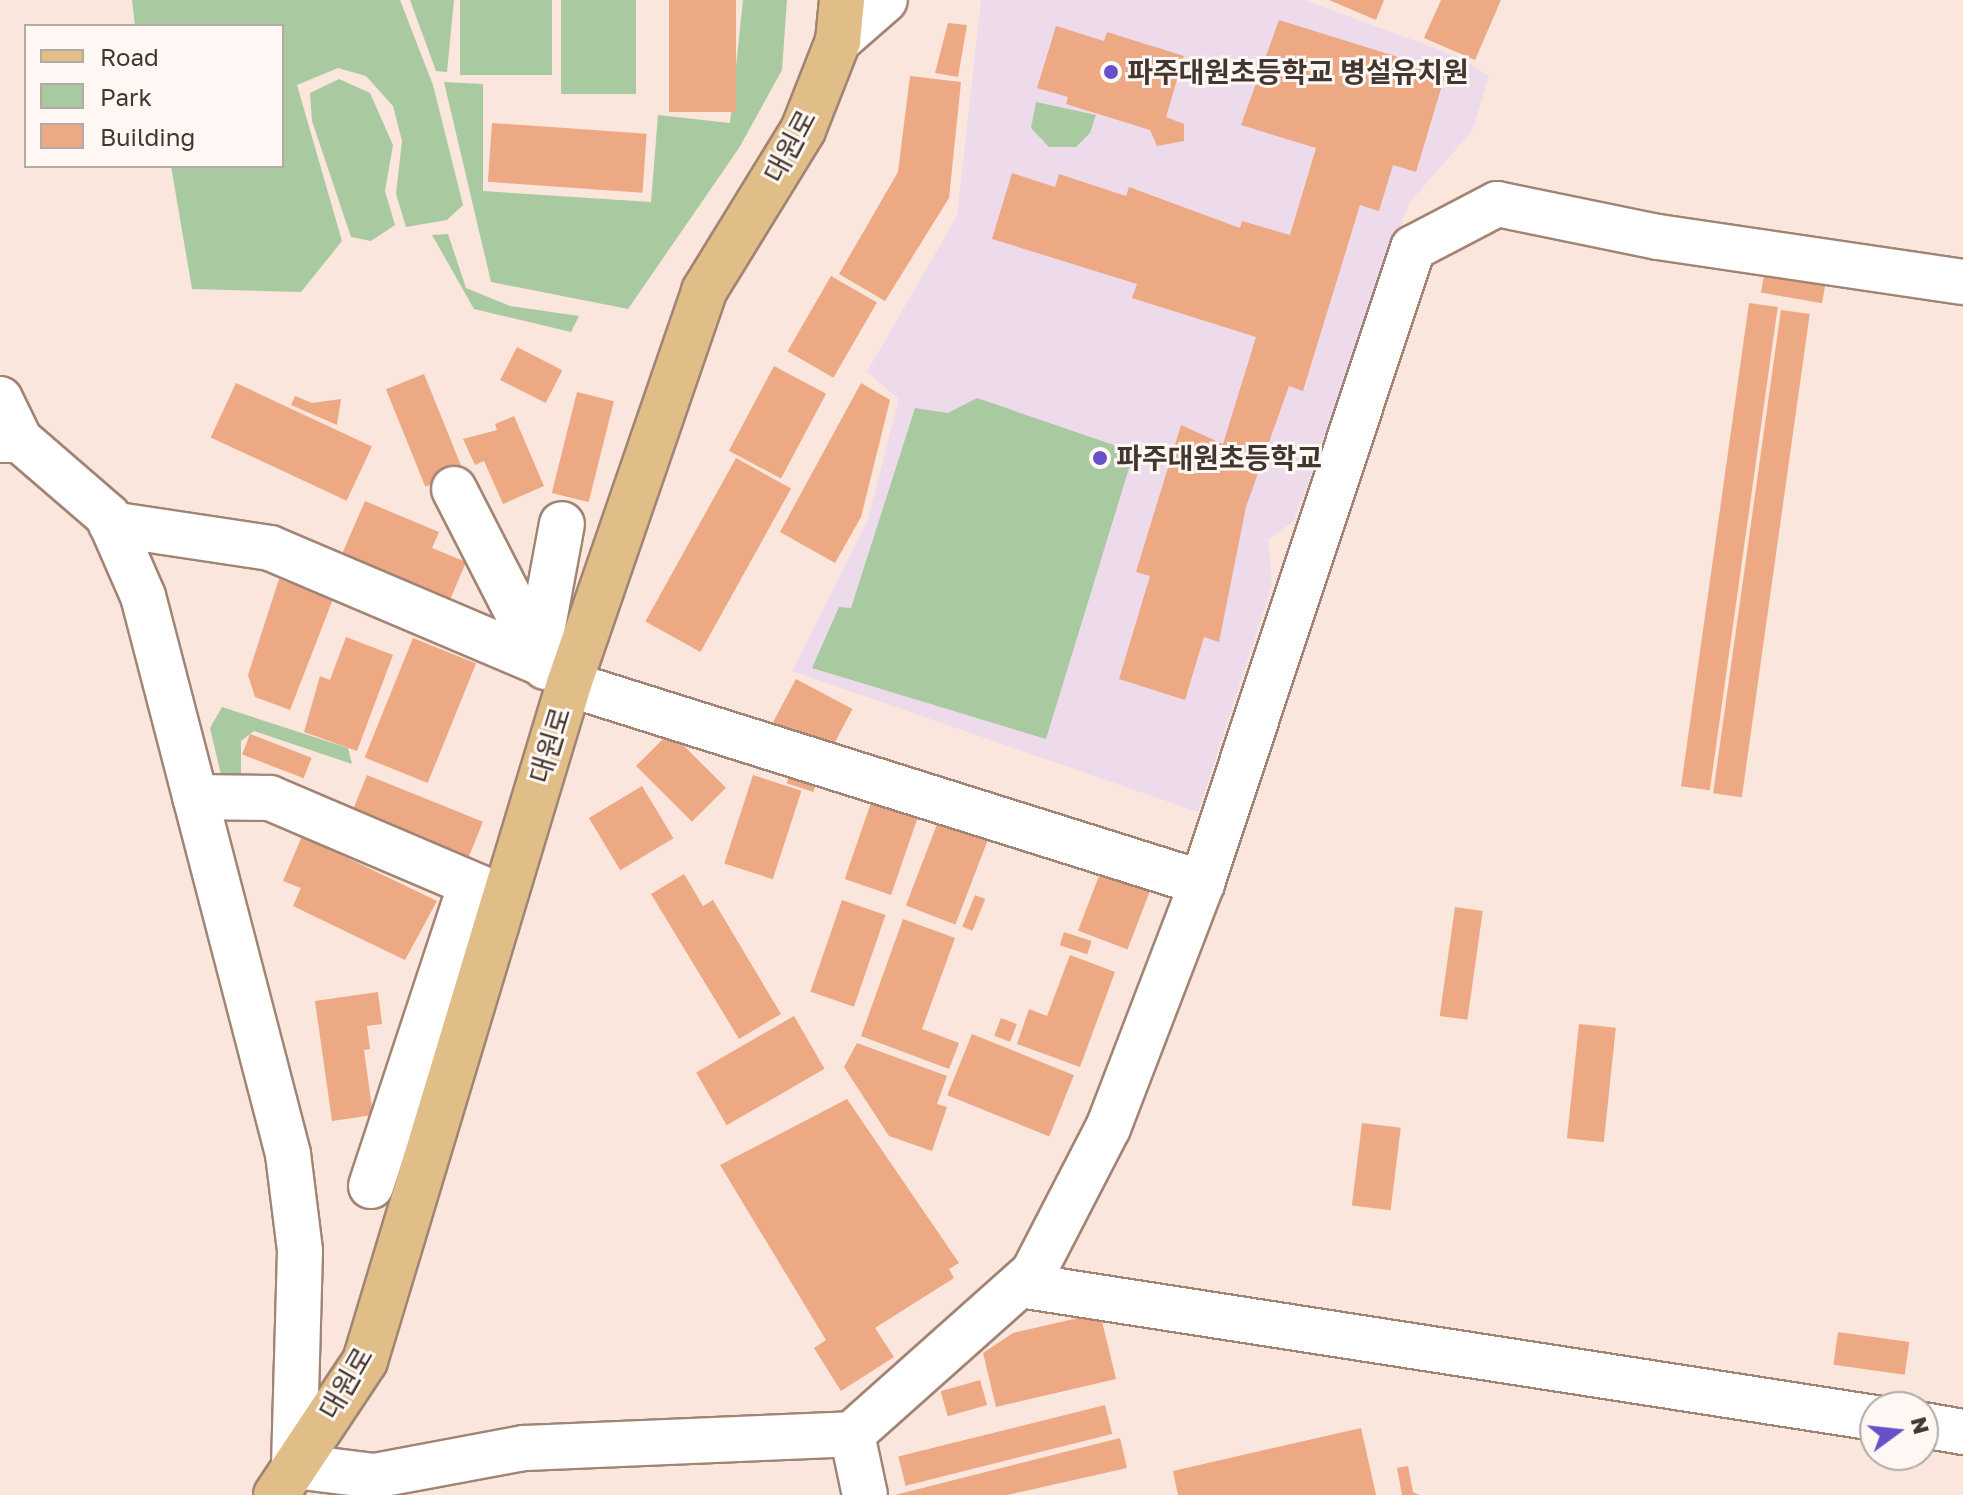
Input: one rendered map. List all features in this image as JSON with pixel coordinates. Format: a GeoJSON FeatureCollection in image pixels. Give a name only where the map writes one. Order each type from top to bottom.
{"type":"FeatureCollection","features":[{"type":"Feature","properties":{"kind":"main road","name":"대원로"},"geometry":{"type":"LineString","coordinates":[[285,1481],[365,1361],[487,893],[556,670],[704,291],[803,130],[840,20]]}},
{"type":"Feature","properties":{"kind":"street"},"geometry":{"type":"LineString","coordinates":[[840,20],[885,0]]}},
{"type":"Feature","properties":{"kind":"street"},"geometry":{"type":"LineString","coordinates":[[0,399],[10,440],[111,524],[143,596],[288,1154],[300,1251],[285,1481],[374,1476],[524,1448],[852,1434],[1033,1273],[1108,1128],[1202,883],[1413,248],[1497,204],[1658,237],[1963,282]]}},
{"type":"Feature","properties":{"kind":"street"},"geometry":{"type":"LineString","coordinates":[[454,489],[556,670]]}},
{"type":"Feature","properties":{"kind":"street"},"geometry":{"type":"LineString","coordinates":[[111,524],[270,548],[556,670],[1202,883]]}},
{"type":"Feature","properties":{"kind":"street"},"geometry":{"type":"LineString","coordinates":[[556,670],[562,524]]}},
{"type":"Feature","properties":{"kind":"street"},"geometry":{"type":"LineString","coordinates":[[195,797],[270,798],[487,893],[371,1186]]}},
{"type":"Feature","properties":{"kind":"street"},"geometry":{"type":"LineString","coordinates":[[1020,1285],[1859,1416]]}},
{"type":"Feature","properties":{"kind":"street"},"geometry":{"type":"LineString","coordinates":[[1939,1428],[1963,1432]]}},
{"type":"Feature","properties":{"kind":"street"},"geometry":{"type":"LineString","coordinates":[[852,1434],[865,1495]]}},
{"type":"Feature","properties":{"kind":"shaded area","name":"파주대원초등학교"},"geometry":{"type":"Polygon","coordinates":[[[981,0],[1304,0],[1459,57],[1489,76],[1472,131],[1409,203],[1294,521],[1268,539],[1272,585],[1198,812],[792,671],[868,519],[899,399],[867,372],[957,216],[981,0]]]}},
{"type":"Feature","properties":{"kind":"green space"},"geometry":{"type":"Polygon","coordinates":[[[132,0],[400,0],[433,85],[463,205],[447,220],[406,227],[396,194],[402,141],[393,106],[366,76],[338,68],[297,85],[342,241],[301,292],[192,289],[171,168],[284,168],[284,24],[135,24],[132,0]]]}},
{"type":"Feature","properties":{"kind":"green space"},"geometry":{"type":"Polygon","coordinates":[[[410,0],[454,0],[447,72],[436,71],[410,0]]]}},
{"type":"Feature","properties":{"kind":"green space"},"geometry":{"type":"Polygon","coordinates":[[[460,0],[552,0],[552,75],[460,75],[460,0]]]}},
{"type":"Feature","properties":{"kind":"green space"},"geometry":{"type":"Polygon","coordinates":[[[561,0],[636,0],[636,94],[561,94],[561,0]]]}},
{"type":"Feature","properties":{"kind":"green space"},"geometry":{"type":"Polygon","coordinates":[[[743,0],[787,0],[782,70],[739,148],[628,309],[491,282],[444,82],[483,84],[483,191],[651,202],[658,115],[730,123],[743,0]]]}},
{"type":"Feature","properties":{"kind":"green space"},"geometry":{"type":"Polygon","coordinates":[[[339,79],[370,93],[393,145],[385,191],[395,225],[371,241],[351,237],[312,121],[310,93],[339,79]]]}},
{"type":"Feature","properties":{"kind":"green space"},"geometry":{"type":"Polygon","coordinates":[[[1036,102],[1096,115],[1090,133],[1076,147],[1049,147],[1031,128],[1036,102]]]}},
{"type":"Feature","properties":{"kind":"green space"},"geometry":{"type":"Polygon","coordinates":[[[448,234],[466,288],[510,306],[579,316],[571,332],[474,309],[432,235],[448,234]]]}},
{"type":"Feature","properties":{"kind":"green space"},"geometry":{"type":"Polygon","coordinates":[[[977,398],[1134,452],[1046,739],[812,668],[839,607],[851,608],[915,408],[948,413],[977,398]]]}},
{"type":"Feature","properties":{"kind":"green space"},"geometry":{"type":"Polygon","coordinates":[[[222,707],[348,748],[352,764],[254,731],[241,741],[241,776],[222,779],[210,728],[222,707]]]}},
{"type":"Feature","properties":{"kind":"building"},"geometry":{"type":"Polygon","coordinates":[[[669,0],[736,0],[736,112],[669,112],[669,0]]]}},
{"type":"Feature","properties":{"kind":"building"},"geometry":{"type":"Polygon","coordinates":[[[1329,0],[1384,0],[1376,20],[1329,0]]]}},
{"type":"Feature","properties":{"kind":"building"},"geometry":{"type":"Polygon","coordinates":[[[1441,0],[1501,0],[1475,60],[1424,38],[1441,0]]]}},
{"type":"Feature","properties":{"kind":"building"},"geometry":{"type":"Polygon","coordinates":[[[1279,20],[1446,72],[1416,172],[1393,165],[1379,211],[1360,205],[1303,391],[1289,386],[1246,507],[1219,642],[1204,637],[1185,700],[1119,679],[1150,576],[1136,572],[1181,425],[1223,444],[1256,337],[1132,298],[1137,284],[992,239],[1012,173],[1055,187],[1059,174],[1126,196],[1129,187],[1240,228],[1242,221],[1290,235],[1316,148],[1241,125],[1279,20]]]}},
{"type":"Feature","properties":{"kind":"building"},"geometry":{"type":"Polygon","coordinates":[[[948,23],[967,25],[958,77],[935,73],[948,23]]]}},
{"type":"Feature","properties":{"kind":"building","name":"파주대원초등학교 병설유치원"},"geometry":{"type":"Polygon","coordinates":[[[1056,26],[1104,41],[1107,32],[1184,56],[1166,117],[1184,124],[1184,141],[1157,146],[1150,130],[1066,104],[1068,97],[1037,88],[1056,26]]]}},
{"type":"Feature","properties":{"kind":"building"},"geometry":{"type":"Polygon","coordinates":[[[910,76],[961,82],[949,198],[885,301],[839,274],[898,172],[910,76]]]}},
{"type":"Feature","properties":{"kind":"building"},"geometry":{"type":"Polygon","coordinates":[[[492,123],[647,134],[643,193],[488,182],[492,123]]]}},
{"type":"Feature","properties":{"kind":"building"},"geometry":{"type":"Polygon","coordinates":[[[1766,264],[1827,275],[1822,303],[1761,293],[1766,264]]]}},
{"type":"Feature","properties":{"kind":"building"},"geometry":{"type":"Polygon","coordinates":[[[831,276],[877,303],[833,378],[788,351],[831,276]]]}},
{"type":"Feature","properties":{"kind":"building"},"geometry":{"type":"Polygon","coordinates":[[[1749,303],[1778,307],[1710,790],[1681,786],[1749,303]]]}},
{"type":"Feature","properties":{"kind":"building"},"geometry":{"type":"Polygon","coordinates":[[[1781,310],[1810,314],[1742,797],[1713,793],[1781,310]]]}},
{"type":"Feature","properties":{"kind":"building"},"geometry":{"type":"Polygon","coordinates":[[[517,347],[562,370],[546,403],[500,380],[517,347]]]}},
{"type":"Feature","properties":{"kind":"building"},"geometry":{"type":"Polygon","coordinates":[[[774,366],[826,394],[781,478],[729,451],[774,366]]]}},
{"type":"Feature","properties":{"kind":"building"},"geometry":{"type":"Polygon","coordinates":[[[424,374],[463,471],[425,487],[386,389],[424,374]]]}},
{"type":"Feature","properties":{"kind":"building"},"geometry":{"type":"Polygon","coordinates":[[[236,383],[372,446],[347,501],[211,437],[236,383]]]}},
{"type":"Feature","properties":{"kind":"building"},"geometry":{"type":"Polygon","coordinates":[[[861,383],[890,400],[861,517],[835,563],[780,532],[861,383]]]}},
{"type":"Feature","properties":{"kind":"building"},"geometry":{"type":"Polygon","coordinates":[[[577,392],[614,401],[589,502],[552,493],[577,392]]]}},
{"type":"Feature","properties":{"kind":"building"},"geometry":{"type":"Polygon","coordinates":[[[295,396],[312,403],[341,399],[337,425],[291,405],[295,396]]]}},
{"type":"Feature","properties":{"kind":"building"},"geometry":{"type":"Polygon","coordinates":[[[514,416],[544,486],[503,504],[484,461],[475,465],[463,439],[497,430],[495,424],[514,416]]]}},
{"type":"Feature","properties":{"kind":"building"},"geometry":{"type":"Polygon","coordinates":[[[736,458],[791,489],[700,652],[645,622],[736,458]]]}},
{"type":"Feature","properties":{"kind":"building"},"geometry":{"type":"Polygon","coordinates":[[[365,501],[439,532],[432,548],[466,562],[450,600],[342,554],[365,501]]]}},
{"type":"Feature","properties":{"kind":"building"},"geometry":{"type":"Polygon","coordinates":[[[279,579],[333,599],[290,710],[255,697],[248,675],[279,579]]]}},
{"type":"Feature","properties":{"kind":"building"},"geometry":{"type":"Polygon","coordinates":[[[346,637],[393,655],[357,751],[304,732],[320,676],[330,680],[346,637]]]}},
{"type":"Feature","properties":{"kind":"building"},"geometry":{"type":"Polygon","coordinates":[[[413,638],[476,663],[428,783],[365,758],[413,638]]]}},
{"type":"Feature","properties":{"kind":"building"},"geometry":{"type":"Polygon","coordinates":[[[796,679],[853,709],[830,752],[773,722],[796,679]]]}},
{"type":"Feature","properties":{"kind":"building"},"geometry":{"type":"Polygon","coordinates":[[[670,732],[726,788],[692,822],[636,766],[670,732]]]}},
{"type":"Feature","properties":{"kind":"building"},"geometry":{"type":"Polygon","coordinates":[[[250,734],[312,758],[304,778],[242,755],[250,734]]]}},
{"type":"Feature","properties":{"kind":"building"},"geometry":{"type":"Polygon","coordinates":[[[791,770],[818,779],[813,792],[787,783],[791,770]]]}},
{"type":"Feature","properties":{"kind":"building"},"geometry":{"type":"Polygon","coordinates":[[[367,775],[483,822],[465,865],[349,819],[367,775]]]}},
{"type":"Feature","properties":{"kind":"building"},"geometry":{"type":"Polygon","coordinates":[[[753,775],[802,791],[773,879],[724,863],[753,775]]]}},
{"type":"Feature","properties":{"kind":"building"},"geometry":{"type":"Polygon","coordinates":[[[642,786],[673,838],[620,870],[589,818],[642,786]]]}},
{"type":"Feature","properties":{"kind":"building"},"geometry":{"type":"Polygon","coordinates":[[[874,794],[920,810],[891,895],[845,879],[874,794]]]}},
{"type":"Feature","properties":{"kind":"building"},"geometry":{"type":"Polygon","coordinates":[[[941,814],[990,833],[955,924],[906,905],[941,814]]]}},
{"type":"Feature","properties":{"kind":"building"},"geometry":{"type":"Polygon","coordinates":[[[302,836],[437,901],[405,960],[293,906],[301,888],[283,881],[302,836]]]}},
{"type":"Feature","properties":{"kind":"building"},"geometry":{"type":"Polygon","coordinates":[[[1102,868],[1151,887],[1127,950],[1078,931],[1102,868]]]}},
{"type":"Feature","properties":{"kind":"building"},"geometry":{"type":"Polygon","coordinates":[[[684,874],[703,906],[713,900],[781,1014],[739,1039],[651,894],[684,874]]]}},
{"type":"Feature","properties":{"kind":"building"},"geometry":{"type":"Polygon","coordinates":[[[975,895],[985,899],[972,931],[962,927],[975,895]]]}},
{"type":"Feature","properties":{"kind":"building"},"geometry":{"type":"Polygon","coordinates":[[[842,900],[885,915],[854,1007],[810,992],[842,900]]]}},
{"type":"Feature","properties":{"kind":"building"},"geometry":{"type":"Polygon","coordinates":[[[1455,907],[1483,911],[1467,1020],[1440,1016],[1455,907]]]}},
{"type":"Feature","properties":{"kind":"building"},"geometry":{"type":"Polygon","coordinates":[[[903,919],[955,938],[922,1029],[959,1043],[949,1069],[861,1036],[903,919]]]}},
{"type":"Feature","properties":{"kind":"building"},"geometry":{"type":"Polygon","coordinates":[[[1064,932],[1092,941],[1087,954],[1060,945],[1064,932]]]}},
{"type":"Feature","properties":{"kind":"building"},"geometry":{"type":"Polygon","coordinates":[[[1070,955],[1115,972],[1080,1067],[1017,1044],[1029,1009],[1047,1016],[1070,955]]]}},
{"type":"Feature","properties":{"kind":"building"},"geometry":{"type":"Polygon","coordinates":[[[378,992],[382,1024],[367,1026],[370,1049],[364,1050],[373,1115],[332,1121],[315,1001],[378,992]]]}},
{"type":"Feature","properties":{"kind":"building"},"geometry":{"type":"Polygon","coordinates":[[[794,1016],[824,1069],[727,1125],[696,1072],[794,1016]]]}},
{"type":"Feature","properties":{"kind":"building"},"geometry":{"type":"Polygon","coordinates":[[[1001,1018],[1017,1024],[1010,1042],[994,1036],[1001,1018]]]}},
{"type":"Feature","properties":{"kind":"building"},"geometry":{"type":"Polygon","coordinates":[[[1579,1024],[1616,1028],[1604,1142],[1567,1138],[1579,1024]]]}},
{"type":"Feature","properties":{"kind":"building"},"geometry":{"type":"Polygon","coordinates":[[[972,1034],[1074,1075],[1049,1136],[947,1095],[972,1034]]]}},
{"type":"Feature","properties":{"kind":"building"},"geometry":{"type":"Polygon","coordinates":[[[857,1043],[947,1076],[937,1104],[947,1107],[932,1151],[889,1136],[844,1067],[857,1043]]]}},
{"type":"Feature","properties":{"kind":"building"},"geometry":{"type":"Polygon","coordinates":[[[847,1099],[959,1263],[949,1269],[954,1278],[875,1328],[894,1357],[841,1391],[814,1348],[826,1340],[720,1165],[847,1099]]]}},
{"type":"Feature","properties":{"kind":"building"},"geometry":{"type":"Polygon","coordinates":[[[1362,1123],[1401,1128],[1391,1210],[1352,1205],[1362,1123]]]}},
{"type":"Feature","properties":{"kind":"building"},"geometry":{"type":"Polygon","coordinates":[[[1100,1313],[1116,1379],[996,1407],[983,1353],[1013,1333],[1100,1313]]]}},
{"type":"Feature","properties":{"kind":"building"},"geometry":{"type":"Polygon","coordinates":[[[1838,1332],[1909,1342],[1905,1375],[1833,1365],[1838,1332]]]}},
{"type":"Feature","properties":{"kind":"building"},"geometry":{"type":"Polygon","coordinates":[[[980,1380],[987,1405],[948,1416],[941,1391],[980,1380]]]}},
{"type":"Feature","properties":{"kind":"building"},"geometry":{"type":"Polygon","coordinates":[[[1105,1405],[1112,1434],[906,1486],[898,1457],[1105,1405]]]}},
{"type":"Feature","properties":{"kind":"building"},"geometry":{"type":"Polygon","coordinates":[[[1361,1428],[1376,1495],[1178,1495],[1173,1471],[1361,1428]]]}},
{"type":"Feature","properties":{"kind":"building"},"geometry":{"type":"Polygon","coordinates":[[[1120,1438],[1127,1468],[1007,1495],[895,1495],[1120,1438]]]}},
{"type":"Feature","properties":{"kind":"building"},"geometry":{"type":"Polygon","coordinates":[[[1408,1466],[1413,1492],[1419,1495],[1402,1495],[1397,1468],[1408,1466]]]}},
{"type":"Feature","properties":{"kind":"place","name":"파주대원초등학교 병설유치원"},"geometry":{"type":"Point","coordinates":[1111,72]}},
{"type":"Feature","properties":{"kind":"place","name":"파주대원초등학교"},"geometry":{"type":"Point","coordinates":[1100,458]}}]}
